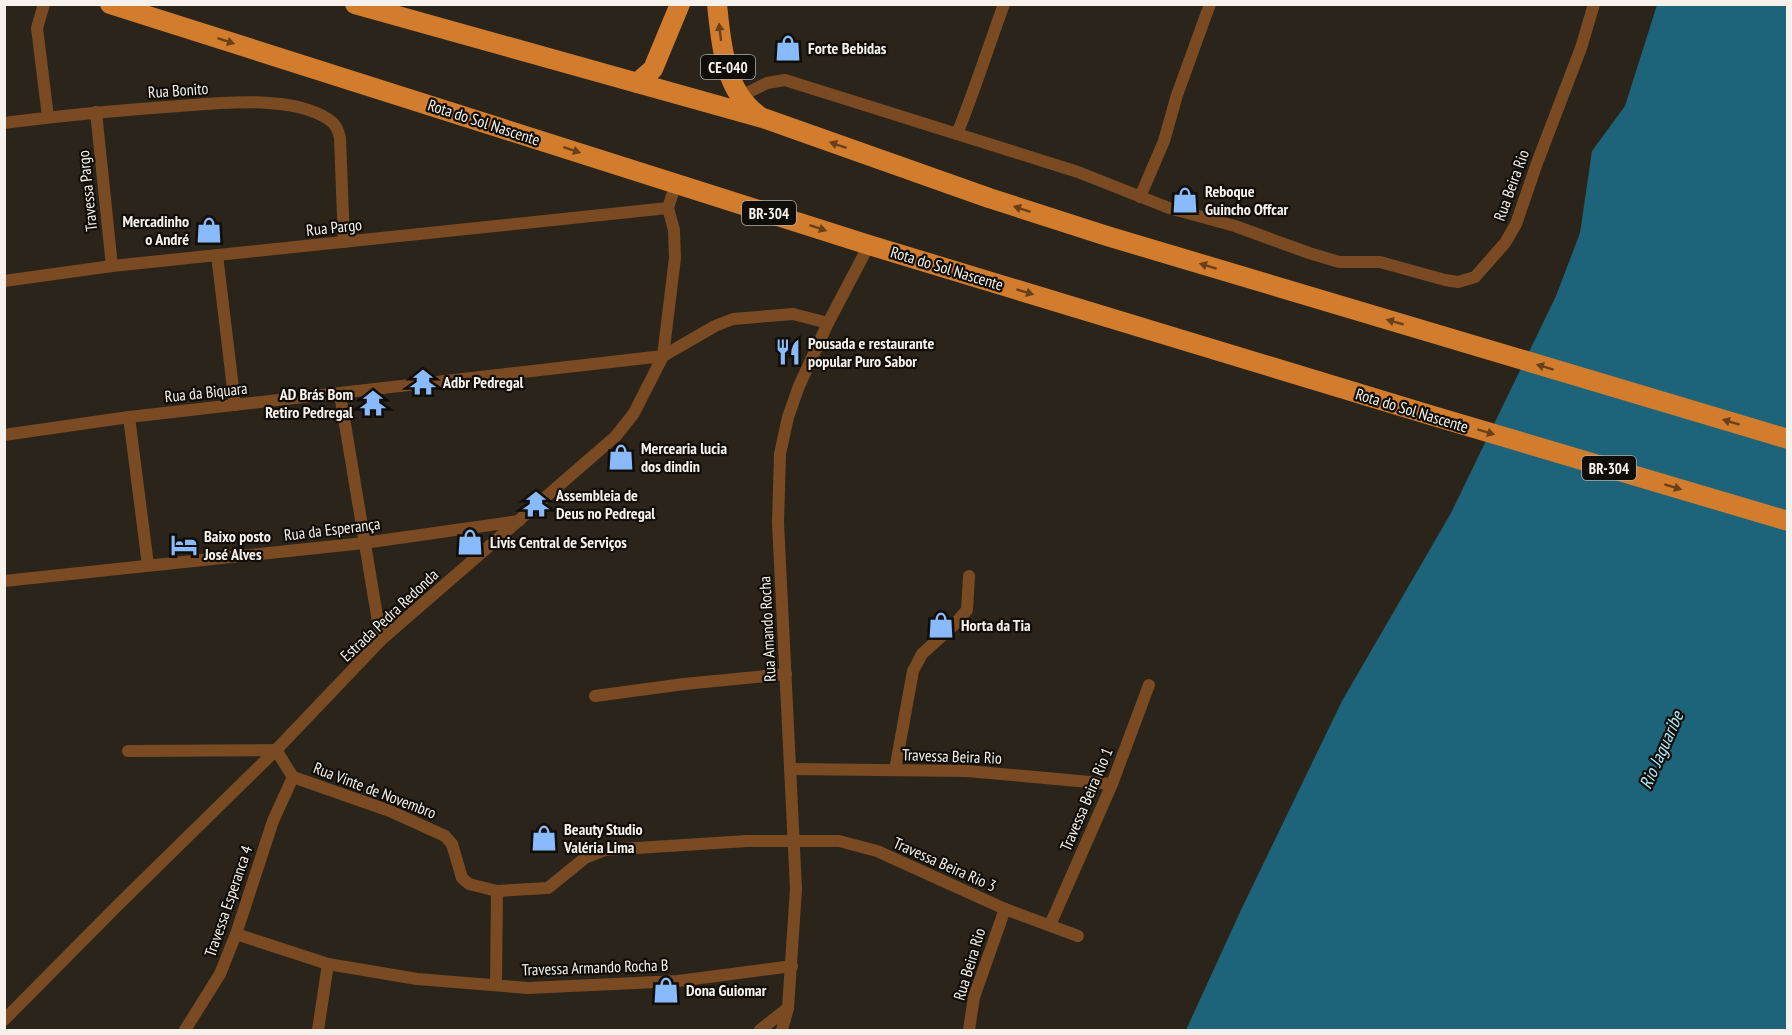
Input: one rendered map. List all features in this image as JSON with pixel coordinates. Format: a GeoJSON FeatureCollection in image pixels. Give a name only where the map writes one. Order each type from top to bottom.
{"type":"FeatureCollection","features":[{"type":"Feature","properties":{"kind":"highway","name":"Rota do Sol Nascente"},"geometry":{"type":"LineString","coordinates":[[110,4],[869,244],[1430,415],[1788,521]]}},
{"type":"Feature","properties":{"kind":"highway"},"geometry":{"type":"LineString","coordinates":[[158,4],[183,27]]}},
{"type":"Feature","properties":{"kind":"highway"},"geometry":{"type":"LineString","coordinates":[[355,4],[763,118],[1000,202],[1788,439]]}},
{"type":"Feature","properties":{"kind":"highway"},"geometry":{"type":"LineString","coordinates":[[638,83],[653,69],[680,4]]}},
{"type":"Feature","properties":{"kind":"highway","name":"CE-040"},"geometry":{"type":"LineString","coordinates":[[717,4],[722,47],[739,97],[746,106],[763,118]]}},
{"type":"Feature","properties":{"kind":"street"},"geometry":{"type":"LineString","coordinates":[[44,4],[37,28],[48,117]]}},
{"type":"Feature","properties":{"kind":"street"},"geometry":{"type":"LineString","coordinates":[[957,134],[1004,4]]}},
{"type":"Feature","properties":{"kind":"street"},"geometry":{"type":"LineString","coordinates":[[1140,197],[1164,141],[1177,95],[1210,4]]}},
{"type":"Feature","properties":{"kind":"street","name":"Rua Beira Rio"},"geometry":{"type":"LineString","coordinates":[[739,97],[767,83],[785,80],[1078,172],[1169,208],[1235,226],[1278,243],[1339,262],[1380,262],[1458,282],[1475,277],[1505,243],[1516,224],[1581,48],[1594,4]]}},
{"type":"Feature","properties":{"kind":"street","name":"Rua Bonito"},"geometry":{"type":"LineString","coordinates":[[4,123],[96,112],[248,102],[282,105],[315,112],[330,120],[337,127],[340,138],[344,242]]}},
{"type":"Feature","properties":{"kind":"street","name":"Travessa Pargo"},"geometry":{"type":"LineString","coordinates":[[96,112],[112,266]]}},
{"type":"Feature","properties":{"kind":"street"},"geometry":{"type":"LineString","coordinates":[[663,356],[675,258],[674,230],[668,208],[675,183]]}},
{"type":"Feature","properties":{"kind":"street","name":"Rua Pargo"},"geometry":{"type":"LineString","coordinates":[[4,281],[112,266],[668,208]]}},
{"type":"Feature","properties":{"kind":"street","name":"Rua Amando Rocha"},"geometry":{"type":"LineString","coordinates":[[782,1030],[788,1008],[796,889],[778,523],[780,454],[788,417],[799,386],[828,323],[869,244]]}},
{"type":"Feature","properties":{"kind":"street"},"geometry":{"type":"LineString","coordinates":[[217,255],[235,405]]}},
{"type":"Feature","properties":{"kind":"street"},"geometry":{"type":"LineString","coordinates":[[663,356],[715,326],[733,319],[793,314],[828,323]]}},
{"type":"Feature","properties":{"kind":"street","name":"Rua da Biquara"},"geometry":{"type":"LineString","coordinates":[[4,435],[129,417],[663,356]]}},
{"type":"Feature","properties":{"kind":"street","name":"Estrada Pedra Redonda"},"geometry":{"type":"LineString","coordinates":[[4,1020],[276,750],[381,640],[616,436],[634,413],[663,356]]}},
{"type":"Feature","properties":{"kind":"street"},"geometry":{"type":"LineString","coordinates":[[340,394],[381,640]]}},
{"type":"Feature","properties":{"kind":"street"},"geometry":{"type":"LineString","coordinates":[[129,417],[148,566]]}},
{"type":"Feature","properties":{"kind":"street","name":"Rua da Esperança"},"geometry":{"type":"LineString","coordinates":[[4,581],[364,543],[520,520]]}},
{"type":"Feature","properties":{"kind":"street"},"geometry":{"type":"LineString","coordinates":[[895,770],[913,671],[922,654],[967,610],[969,576]]}},
{"type":"Feature","properties":{"kind":"street"},"geometry":{"type":"LineString","coordinates":[[595,696],[786,674]]}},
{"type":"Feature","properties":{"kind":"street","name":"Travessa Beira Rio 1"},"geometry":{"type":"LineString","coordinates":[[1050,925],[1112,784],[1149,685]]}},
{"type":"Feature","properties":{"kind":"street"},"geometry":{"type":"LineString","coordinates":[[128,751],[276,750]]}},
{"type":"Feature","properties":{"kind":"street","name":"Rua Vinte de Novembro"},"geometry":{"type":"LineString","coordinates":[[276,750],[293,777],[390,810],[445,836],[452,844],[462,878],[469,884],[497,891],[548,888],[585,858],[605,850],[747,841],[794,842]]}},
{"type":"Feature","properties":{"kind":"street","name":"Travessa Beira Rio"},"geometry":{"type":"LineString","coordinates":[[790,769],[967,771],[1112,784]]}},
{"type":"Feature","properties":{"kind":"street","name":"Travessa Esperanca 4"},"geometry":{"type":"LineString","coordinates":[[185,1030],[219,974],[236,934],[273,821],[293,777]]}},
{"type":"Feature","properties":{"kind":"street","name":"Travessa Beira Rio 3"},"geometry":{"type":"LineString","coordinates":[[794,842],[839,841],[877,851],[1005,909],[1078,936]]}},
{"type":"Feature","properties":{"kind":"street"},"geometry":{"type":"LineString","coordinates":[[496,985],[497,891]]}},
{"type":"Feature","properties":{"kind":"street","name":"Rua Beira Rio"},"geometry":{"type":"LineString","coordinates":[[969,1030],[979,981],[1005,909]]}},
{"type":"Feature","properties":{"kind":"street","name":"Travessa Armando Rocha B"},"geometry":{"type":"LineString","coordinates":[[236,934],[328,964],[417,979],[528,988],[678,981],[792,966]]}},
{"type":"Feature","properties":{"kind":"street"},"geometry":{"type":"LineString","coordinates":[[318,1030],[328,964]]}},
{"type":"Feature","properties":{"kind":"street"},"geometry":{"type":"LineString","coordinates":[[760,1030],[788,1008]]}},
{"type":"Feature","properties":{"kind":"water","name":"Rio Jaguaribe"},"geometry":{"type":"Polygon","coordinates":[[[1657,5],[1787,5],[1787,1030],[1186,1030],[1342,701],[1451,513],[1556,296],[1580,233],[1592,151],[1625,106],[1657,5]]]}},
{"type":"Feature","properties":{"kind":"place","name":"Forte Bebidas"},"geometry":{"type":"Point","coordinates":[788,48]}},
{"type":"Feature","properties":{"kind":"place","name":"Reboque Guincho Offcar"},"geometry":{"type":"Point","coordinates":[1185,200]}},
{"type":"Feature","properties":{"kind":"place","name":"Mercadinho o André"},"geometry":{"type":"Point","coordinates":[209,230]}},
{"type":"Feature","properties":{"kind":"place","name":"Pousada e restaurante popular Puro Sabor"},"geometry":{"type":"Point","coordinates":[788,352]}},
{"type":"Feature","properties":{"kind":"place","name":"Adbr Pedregal"},"geometry":{"type":"Point","coordinates":[423,382]}},
{"type":"Feature","properties":{"kind":"place","name":"AD Brás Bom Retiro Pedregal"},"geometry":{"type":"Point","coordinates":[373,403]}},
{"type":"Feature","properties":{"kind":"place","name":"Mercearia lucia dos dindin"},"geometry":{"type":"Point","coordinates":[621,457]}},
{"type":"Feature","properties":{"kind":"place","name":"Assembleia de Deus no Pedregal"},"geometry":{"type":"Point","coordinates":[536,504]}},
{"type":"Feature","properties":{"kind":"place","name":"Livis Central de Serviços"},"geometry":{"type":"Point","coordinates":[470,542]}},
{"type":"Feature","properties":{"kind":"place","name":"Baixo posto José Alves"},"geometry":{"type":"Point","coordinates":[184,545]}},
{"type":"Feature","properties":{"kind":"place","name":"Horta da Tia"},"geometry":{"type":"Point","coordinates":[941,625]}},
{"type":"Feature","properties":{"kind":"place","name":"Beauty Studio Valéria Lima"},"geometry":{"type":"Point","coordinates":[544,838]}},
{"type":"Feature","properties":{"kind":"place","name":"Dona Guiomar"},"geometry":{"type":"Point","coordinates":[666,990]}}]}
